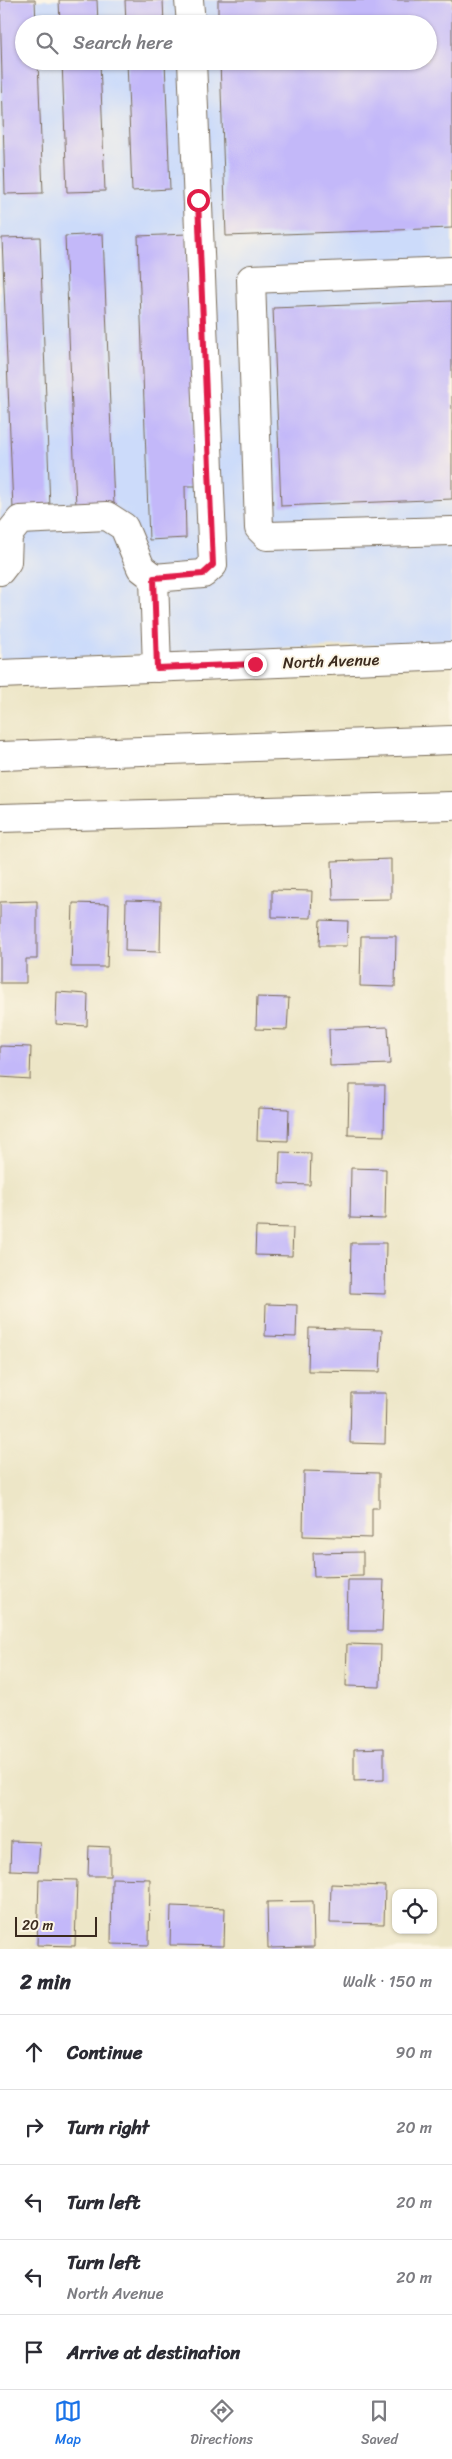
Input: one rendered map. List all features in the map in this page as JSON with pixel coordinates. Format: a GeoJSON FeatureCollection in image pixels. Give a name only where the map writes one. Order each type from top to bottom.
{"type":"FeatureCollection","features":[{"type":"Feature","properties":{"kind":"main road"},"geometry":{"type":"LineString","coordinates":[[190,0],[190,15]]}},
{"type":"Feature","properties":{"kind":"main road"},"geometry":{"type":"LineString","coordinates":[[0,571],[7,562],[8,535],[20,520],[107,516],[124,527],[141,568],[154,578],[203,574],[213,565],[192,70]]}},
{"type":"Feature","properties":{"kind":"main road"},"geometry":{"type":"LineString","coordinates":[[452,271],[251,279],[259,528],[267,536],[452,531]]}},
{"type":"Feature","properties":{"kind":"main road"},"geometry":{"type":"LineString","coordinates":[[154,578],[157,668]]}},
{"type":"Feature","properties":{"kind":"main road","name":"North Avenue"},"geometry":{"type":"LineString","coordinates":[[0,674],[452,656]]}},
{"type":"Feature","properties":{"kind":"main road"},"geometry":{"type":"LineString","coordinates":[[0,756],[452,740]]}},
{"type":"Feature","properties":{"kind":"main road"},"geometry":{"type":"LineString","coordinates":[[0,818],[452,806]]}},
{"type":"Feature","properties":{"kind":"shaded area"},"geometry":{"type":"Polygon","coordinates":[[[0,0],[452,0],[452,641],[0,661],[0,0]]]}},
{"type":"Feature","properties":{"kind":"building"},"geometry":{"type":"Polygon","coordinates":[[[0,0],[35,0],[36,15],[15,15],[15,70],[38,70],[43,193],[5,194],[0,0]]]}},
{"type":"Feature","properties":{"kind":"building"},"geometry":{"type":"Polygon","coordinates":[[[59,0],[97,0],[98,15],[60,15],[59,0]]]}},
{"type":"Feature","properties":{"kind":"building"},"geometry":{"type":"Polygon","coordinates":[[[125,0],[163,0],[164,15],[126,15],[125,0]]]}},
{"type":"Feature","properties":{"kind":"building"},"geometry":{"type":"Polygon","coordinates":[[[218,0],[452,0],[452,228],[226,236],[220,70],[437,70],[437,15],[218,15],[218,0]]]}},
{"type":"Feature","properties":{"kind":"building"},"geometry":{"type":"Polygon","coordinates":[[[62,70],[100,70],[105,191],[67,192],[62,70]]]}},
{"type":"Feature","properties":{"kind":"building"},"geometry":{"type":"Polygon","coordinates":[[[127,70],[165,70],[170,189],[132,191],[127,70]]]}},
{"type":"Feature","properties":{"kind":"building"},"geometry":{"type":"Polygon","coordinates":[[[103,234],[114,505],[76,507],[65,236],[103,234]]]}},
{"type":"Feature","properties":{"kind":"building"},"geometry":{"type":"Polygon","coordinates":[[[187,234],[196,486],[185,486],[186,538],[149,540],[138,236],[187,234]]]}},
{"type":"Feature","properties":{"kind":"building"},"geometry":{"type":"Polygon","coordinates":[[[40,237],[50,508],[13,509],[2,238],[40,237]]]}},
{"type":"Feature","properties":{"kind":"building"},"geometry":{"type":"Polygon","coordinates":[[[452,301],[452,499],[281,506],[273,308],[452,301]]]}},
{"type":"Feature","properties":{"kind":"building"},"geometry":{"type":"Polygon","coordinates":[[[391,859],[391,899],[333,900],[332,861],[391,859]]]}},
{"type":"Feature","properties":{"kind":"building"},"geometry":{"type":"Polygon","coordinates":[[[272,890],[312,891],[311,918],[272,917],[272,890]]]}},
{"type":"Feature","properties":{"kind":"building"},"geometry":{"type":"Polygon","coordinates":[[[126,900],[161,901],[160,952],[125,951],[126,900]]]}},
{"type":"Feature","properties":{"kind":"building"},"geometry":{"type":"Polygon","coordinates":[[[37,901],[37,959],[26,959],[26,983],[0,983],[0,902],[37,901]]]}},
{"type":"Feature","properties":{"kind":"building"},"geometry":{"type":"Polygon","coordinates":[[[73,903],[109,904],[107,967],[71,967],[73,903]]]}},
{"type":"Feature","properties":{"kind":"building"},"geometry":{"type":"Polygon","coordinates":[[[320,920],[348,921],[347,946],[319,946],[320,920]]]}},
{"type":"Feature","properties":{"kind":"building"},"geometry":{"type":"Polygon","coordinates":[[[361,936],[396,936],[395,987],[360,986],[361,936]]]}},
{"type":"Feature","properties":{"kind":"building"},"geometry":{"type":"Polygon","coordinates":[[[57,992],[88,994],[87,1026],[56,1024],[57,992]]]}},
{"type":"Feature","properties":{"kind":"building"},"geometry":{"type":"Polygon","coordinates":[[[257,997],[289,998],[287,1030],[256,1029],[257,997]]]}},
{"type":"Feature","properties":{"kind":"building"},"geometry":{"type":"Polygon","coordinates":[[[388,1027],[390,1064],[330,1066],[329,1029],[388,1027]]]}},
{"type":"Feature","properties":{"kind":"building"},"geometry":{"type":"Polygon","coordinates":[[[0,1046],[31,1047],[30,1079],[0,1077],[0,1046]]]}},
{"type":"Feature","properties":{"kind":"building"},"geometry":{"type":"Polygon","coordinates":[[[349,1085],[385,1085],[384,1136],[348,1135],[349,1085]]]}},
{"type":"Feature","properties":{"kind":"building"},"geometry":{"type":"Polygon","coordinates":[[[258,1108],[289,1109],[288,1141],[257,1140],[258,1108]]]}},
{"type":"Feature","properties":{"kind":"building"},"geometry":{"type":"Polygon","coordinates":[[[280,1152],[311,1153],[310,1185],[279,1184],[280,1152]]]}},
{"type":"Feature","properties":{"kind":"building"},"geometry":{"type":"Polygon","coordinates":[[[351,1168],[386,1169],[385,1219],[350,1218],[351,1168]]]}},
{"type":"Feature","properties":{"kind":"building"},"geometry":{"type":"Polygon","coordinates":[[[256,1227],[293,1228],[292,1256],[255,1255],[256,1227]]]}},
{"type":"Feature","properties":{"kind":"building"},"geometry":{"type":"Polygon","coordinates":[[[351,1243],[386,1243],[385,1294],[350,1293],[351,1243]]]}},
{"type":"Feature","properties":{"kind":"building"},"geometry":{"type":"Polygon","coordinates":[[[266,1304],[297,1305],[296,1337],[265,1336],[266,1304]]]}},
{"type":"Feature","properties":{"kind":"building"},"geometry":{"type":"Polygon","coordinates":[[[309,1328],[382,1330],[380,1372],[308,1371],[309,1328]]]}},
{"type":"Feature","properties":{"kind":"building"},"geometry":{"type":"Polygon","coordinates":[[[351,1393],[386,1393],[385,1444],[350,1443],[351,1393]]]}},
{"type":"Feature","properties":{"kind":"building"},"geometry":{"type":"Polygon","coordinates":[[[304,1471],[379,1473],[379,1508],[372,1508],[372,1538],[303,1536],[304,1471]]]}},
{"type":"Feature","properties":{"kind":"building"},"geometry":{"type":"Polygon","coordinates":[[[363,1552],[363,1576],[314,1577],[313,1553],[363,1552]]]}},
{"type":"Feature","properties":{"kind":"building"},"geometry":{"type":"Polygon","coordinates":[[[348,1580],[384,1580],[382,1631],[347,1631],[348,1580]]]}},
{"type":"Feature","properties":{"kind":"building"},"geometry":{"type":"Polygon","coordinates":[[[347,1644],[381,1645],[380,1687],[346,1686],[347,1644]]]}},
{"type":"Feature","properties":{"kind":"building"},"geometry":{"type":"Polygon","coordinates":[[[384,1748],[384,1780],[354,1781],[354,1749],[384,1748]]]}},
{"type":"Feature","properties":{"kind":"building"},"geometry":{"type":"Polygon","coordinates":[[[11,1841],[40,1842],[38,1871],[10,1870],[11,1841]]]}},
{"type":"Feature","properties":{"kind":"building"},"geometry":{"type":"Polygon","coordinates":[[[89,1846],[110,1847],[110,1876],[88,1876],[89,1846]]]}},
{"type":"Feature","properties":{"kind":"building"},"geometry":{"type":"Polygon","coordinates":[[[112,1878],[150,1879],[149,1945],[111,1944],[112,1878]]]}},
{"type":"Feature","properties":{"kind":"building"},"geometry":{"type":"Polygon","coordinates":[[[39,1879],[77,1880],[75,1946],[37,1945],[39,1879]]]}},
{"type":"Feature","properties":{"kind":"building"},"geometry":{"type":"Polygon","coordinates":[[[331,1884],[385,1886],[384,1924],[330,1923],[331,1884]]]}},
{"type":"Feature","properties":{"kind":"building"},"geometry":{"type":"Polygon","coordinates":[[[313,1901],[314,1947],[268,1948],[267,1902],[313,1901]]]}},
{"type":"Feature","properties":{"kind":"building"},"geometry":{"type":"Polygon","coordinates":[[[171,1906],[225,1908],[224,1946],[170,1945],[171,1906]]]}},
{"type":"Feature","properties":{"kind":"route"},"geometry":{"type":"LineString","coordinates":[[198,200],[213,565],[203,574],[154,578],[157,668],[255,664]]}}]}
